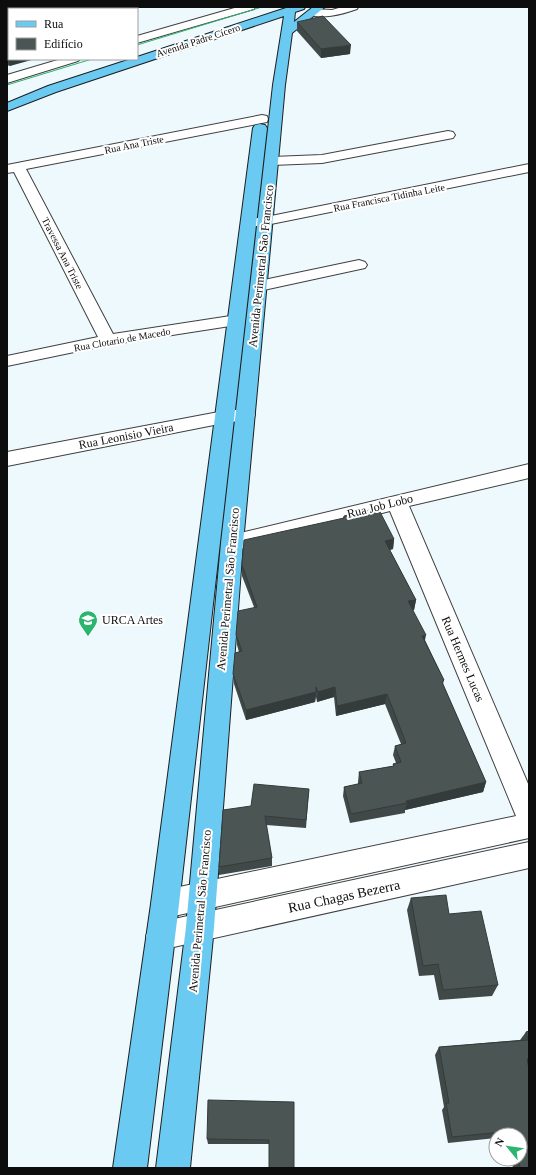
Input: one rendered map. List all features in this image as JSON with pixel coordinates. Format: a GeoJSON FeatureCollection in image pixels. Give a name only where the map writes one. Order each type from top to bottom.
{"type":"FeatureCollection","features":[{"type":"Feature","properties":{"kind":"main road"},"geometry":{"type":"LineString","coordinates":[[288,16],[316,10]]}},
{"type":"Feature","properties":{"kind":"main road","name":"Avenida Perimetral São Francisco"},"geometry":{"type":"LineString","coordinates":[[173,1168],[200,927],[232,543],[259,286],[257,222],[262,119],[272,85],[288,16]]}},
{"type":"Feature","properties":{"kind":"main road","name":"Avenida Padre Cícero"},"geometry":{"type":"LineString","coordinates":[[7,107],[52,89],[288,16]]}},
{"type":"Feature","properties":{"kind":"main road","name":"Avenida Perimetral São Francisco"},"geometry":{"type":"LineString","coordinates":[[130,1168],[165,904],[237,320],[257,222],[272,162],[272,85]]}},
{"type":"Feature","properties":{"kind":"street"},"geometry":{"type":"LineString","coordinates":[[138,39],[250,7]]}},
{"type":"Feature","properties":{"kind":"street"},"geometry":{"type":"LineString","coordinates":[[316,10],[333,13],[353,7]]}},
{"type":"Feature","properties":{"kind":"street"},"geometry":{"type":"LineString","coordinates":[[7,79],[71,60]]}},
{"type":"Feature","properties":{"kind":"street","name":"Rua Ana Triste"},"geometry":{"type":"LineString","coordinates":[[13,168],[262,119]]}},
{"type":"Feature","properties":{"kind":"street"},"geometry":{"type":"LineString","coordinates":[[272,162],[322,159],[448,135]]}},
{"type":"Feature","properties":{"kind":"street","name":"Travessa Ana Triste"},"geometry":{"type":"LineString","coordinates":[[13,168],[108,340]]}},
{"type":"Feature","properties":{"kind":"street","name":"Rua Francisca Tidinha Leite"},"geometry":{"type":"LineString","coordinates":[[257,222],[529,168]]}},
{"type":"Feature","properties":{"kind":"street"},"geometry":{"type":"LineString","coordinates":[[259,286],[359,265]]}},
{"type":"Feature","properties":{"kind":"street","name":"Rua Clotario de Macedo"},"geometry":{"type":"LineString","coordinates":[[7,361],[108,340],[237,320]]}},
{"type":"Feature","properties":{"kind":"street","name":"Rua Leonisio Vieira"},"geometry":{"type":"LineString","coordinates":[[7,460],[224,417],[246,415]]}},
{"type":"Feature","properties":{"kind":"street","name":"Rua Job Lobo"},"geometry":{"type":"LineString","coordinates":[[232,543],[529,471]]}},
{"type":"Feature","properties":{"kind":"street","name":"Rua Hermes Lucas"},"geometry":{"type":"LineString","coordinates":[[397,502],[529,817]]}},
{"type":"Feature","properties":{"kind":"street"},"geometry":{"type":"LineString","coordinates":[[165,904],[529,826]]}},
{"type":"Feature","properties":{"kind":"street","name":"Rua Chagas Bezerra"},"geometry":{"type":"LineString","coordinates":[[160,936],[529,855]]}},
{"type":"Feature","properties":{"kind":"building"},"geometry":{"type":"Polygon","coordinates":[[[7,7],[96,8],[8,8],[7,16],[7,7]]]}},
{"type":"Feature","properties":{"kind":"building"},"geometry":{"type":"Polygon","coordinates":[[[323,16],[351,45],[321,49],[297,22],[323,16]]]}},
{"type":"Feature","properties":{"kind":"building"},"geometry":{"type":"Polygon","coordinates":[[[8,24],[8,57],[7,57],[8,24]]]}},
{"type":"Feature","properties":{"kind":"building"},"geometry":{"type":"Polygon","coordinates":[[[378,508],[394,539],[385,541],[416,600],[408,601],[426,635],[422,636],[444,680],[442,682],[486,782],[406,801],[407,803],[351,814],[344,787],[362,783],[359,772],[394,766],[393,764],[401,762],[395,746],[406,743],[387,694],[337,706],[335,687],[318,692],[316,687],[316,692],[246,710],[233,674],[235,653],[242,651],[236,635],[238,611],[257,607],[242,565],[244,540],[344,518],[344,516],[378,508]]]}},
{"type":"Feature","properties":{"kind":"building"},"geometry":{"type":"Polygon","coordinates":[[[254,784],[309,789],[306,820],[265,816],[272,858],[219,867],[223,810],[251,806],[254,784]]]}},
{"type":"Feature","properties":{"kind":"building"},"geometry":{"type":"Polygon","coordinates":[[[446,895],[449,914],[481,911],[498,985],[443,990],[438,964],[423,966],[411,898],[446,895]]]}},
{"type":"Feature","properties":{"kind":"building"},"geometry":{"type":"Polygon","coordinates":[[[529,1031],[529,1059],[527,1059],[529,1069],[529,1168],[520,1168],[528,1167],[528,1127],[488,1127],[488,1133],[452,1137],[446,1103],[449,1103],[439,1047],[528,1040],[526,1032],[529,1031]]]}},
{"type":"Feature","properties":{"kind":"building"},"geometry":{"type":"Polygon","coordinates":[[[208,1100],[294,1102],[294,1168],[269,1168],[269,1140],[207,1139],[208,1100]]]}},
{"type":"Feature","properties":{"kind":"tram line"},"geometry":{"type":"LineString","coordinates":[[138,45],[262,7]]}},
{"type":"Feature","properties":{"kind":"tram line"},"geometry":{"type":"LineString","coordinates":[[7,85],[89,60]]}},
{"type":"Feature","properties":{"kind":"place","name":"URCA Artes"},"geometry":{"type":"Point","coordinates":[88,637]}}]}
